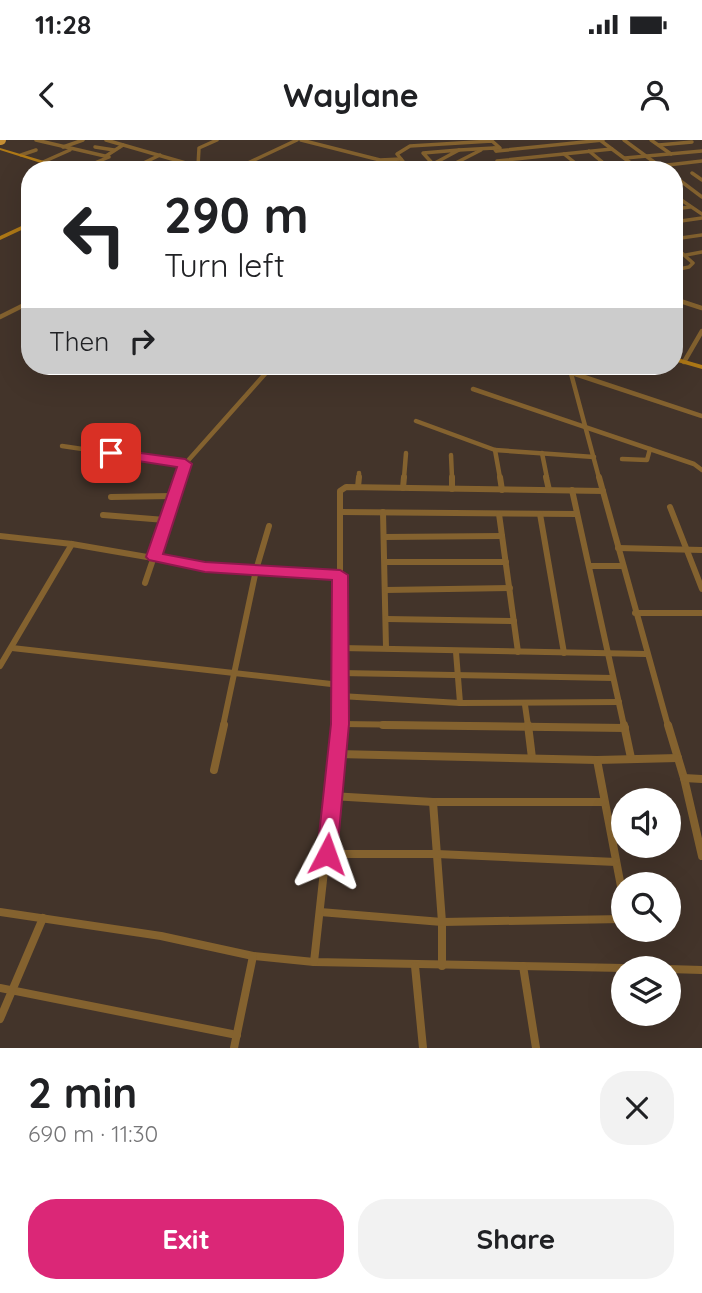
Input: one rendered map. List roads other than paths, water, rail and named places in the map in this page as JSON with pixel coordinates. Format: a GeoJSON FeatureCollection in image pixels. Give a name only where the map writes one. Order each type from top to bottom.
{"type":"FeatureCollection","features":[{"type":"Feature","properties":{"kind":"street"},"geometry":{"type":"LineString","coordinates":[[39,140],[106,156]]}},
{"type":"Feature","properties":{"kind":"street"},"geometry":{"type":"LineString","coordinates":[[53,145],[73,140]]}},
{"type":"Feature","properties":{"kind":"street"},"geometry":{"type":"LineString","coordinates":[[45,161],[83,140]]}},
{"type":"Feature","properties":{"kind":"street"},"geometry":{"type":"LineString","coordinates":[[106,140],[181,161]]}},
{"type":"Feature","properties":{"kind":"street"},"geometry":{"type":"LineString","coordinates":[[199,161],[200,148],[217,140]]}},
{"type":"Feature","properties":{"kind":"street"},"geometry":{"type":"LineString","coordinates":[[252,161],[298,140],[380,160],[401,159]]}},
{"type":"Feature","properties":{"kind":"street"},"geometry":{"type":"LineString","coordinates":[[458,140],[476,140]]}},
{"type":"Feature","properties":{"kind":"street"},"geometry":{"type":"LineString","coordinates":[[430,161],[423,153],[498,150],[601,140],[629,161]]}},
{"type":"Feature","properties":{"kind":"street"},"geometry":{"type":"LineString","coordinates":[[624,140],[652,161]]}},
{"type":"Feature","properties":{"kind":"street"},"geometry":{"type":"LineString","coordinates":[[651,140],[671,154]]}},
{"type":"Feature","properties":{"kind":"street"},"geometry":{"type":"LineString","coordinates":[[401,159],[397,154],[413,145],[492,141],[498,150]]}},
{"type":"Feature","properties":{"kind":"street"},"geometry":{"type":"LineString","coordinates":[[659,145],[692,142]]}},
{"type":"Feature","properties":{"kind":"street"},"geometry":{"type":"LineString","coordinates":[[99,161],[123,145]]}},
{"type":"Feature","properties":{"kind":"street"},"geometry":{"type":"LineString","coordinates":[[544,146],[554,155]]}},
{"type":"Feature","properties":{"kind":"street"},"geometry":{"type":"LineString","coordinates":[[95,147],[114,150]]}},
{"type":"Feature","properties":{"kind":"street"},"geometry":{"type":"LineString","coordinates":[[0,149],[40,161]]}},
{"type":"Feature","properties":{"kind":"street"},"geometry":{"type":"LineString","coordinates":[[497,161],[612,149]]}},
{"type":"Feature","properties":{"kind":"street"},"geometry":{"type":"LineString","coordinates":[[21,155],[36,150]]}},
{"type":"Feature","properties":{"kind":"street"},"geometry":{"type":"LineString","coordinates":[[81,150],[74,154],[88,158]]}},
{"type":"Feature","properties":{"kind":"street"},"geometry":{"type":"LineString","coordinates":[[439,161],[460,150]]}},
{"type":"Feature","properties":{"kind":"street"},"geometry":{"type":"LineString","coordinates":[[462,161],[484,151]]}},
{"type":"Feature","properties":{"kind":"street"},"geometry":{"type":"LineString","coordinates":[[589,151],[601,161]]}},
{"type":"Feature","properties":{"kind":"street"},"geometry":{"type":"LineString","coordinates":[[625,158],[702,151]]}},
{"type":"Feature","properties":{"kind":"street"},"geometry":{"type":"LineString","coordinates":[[564,154],[573,161]]}},
{"type":"Feature","properties":{"kind":"street"},"geometry":{"type":"LineString","coordinates":[[148,161],[160,155]]}},
{"type":"Feature","properties":{"kind":"street"},"geometry":{"type":"LineString","coordinates":[[684,163],[702,161]]}},
{"type":"Feature","properties":{"kind":"street"},"geometry":{"type":"LineString","coordinates":[[684,163],[702,180]]}},
{"type":"Feature","properties":{"kind":"street"},"geometry":{"type":"LineString","coordinates":[[683,182],[701,195]]}},
{"type":"Feature","properties":{"kind":"street"},"geometry":{"type":"LineString","coordinates":[[683,202],[702,216]]}},
{"type":"Feature","properties":{"kind":"street"},"geometry":{"type":"LineString","coordinates":[[683,208],[690,207]]}},
{"type":"Feature","properties":{"kind":"street"},"geometry":{"type":"LineString","coordinates":[[683,220],[702,216]]}},
{"type":"Feature","properties":{"kind":"street"},"geometry":{"type":"LineString","coordinates":[[0,238],[21,228]]}},
{"type":"Feature","properties":{"kind":"street"},"geometry":{"type":"LineString","coordinates":[[683,238],[702,235]]}},
{"type":"Feature","properties":{"kind":"street"},"geometry":{"type":"LineString","coordinates":[[686,255],[702,252]]}},
{"type":"Feature","properties":{"kind":"street"},"geometry":{"type":"LineString","coordinates":[[683,253],[693,264],[683,268]]}},
{"type":"Feature","properties":{"kind":"street"},"geometry":{"type":"LineString","coordinates":[[683,302],[702,308]]}},
{"type":"Feature","properties":{"kind":"street"},"geometry":{"type":"LineString","coordinates":[[0,317],[21,306]]}},
{"type":"Feature","properties":{"kind":"street"},"geometry":{"type":"LineString","coordinates":[[702,331],[684,362],[702,368]]}},
{"type":"Feature","properties":{"kind":"street"},"geometry":{"type":"LineString","coordinates":[[145,583],[172,496],[185,464],[264,375]]}},
{"type":"Feature","properties":{"kind":"street"},"geometry":{"type":"LineString","coordinates":[[572,375],[646,654],[684,778],[702,856]]}},
{"type":"Feature","properties":{"kind":"street"},"geometry":{"type":"LineString","coordinates":[[587,375],[702,416]]}},
{"type":"Feature","properties":{"kind":"street"},"geometry":{"type":"LineString","coordinates":[[472,389],[694,464],[702,470]]}},
{"type":"Feature","properties":{"kind":"street"},"geometry":{"type":"LineString","coordinates":[[416,421],[495,450],[594,457]]}},
{"type":"Feature","properties":{"kind":"street"},"geometry":{"type":"LineString","coordinates":[[62,446],[185,464]]}},
{"type":"Feature","properties":{"kind":"street"},"geometry":{"type":"LineString","coordinates":[[622,459],[646,460],[650,449]]}},
{"type":"Feature","properties":{"kind":"street"},"geometry":{"type":"LineString","coordinates":[[495,450],[502,490]]}},
{"type":"Feature","properties":{"kind":"street"},"geometry":{"type":"LineString","coordinates":[[403,488],[406,453]]}},
{"type":"Feature","properties":{"kind":"street"},"geometry":{"type":"LineString","coordinates":[[542,453],[548,490]]}},
{"type":"Feature","properties":{"kind":"street"},"geometry":{"type":"LineString","coordinates":[[451,455],[452,489]]}},
{"type":"Feature","properties":{"kind":"street"},"geometry":{"type":"LineString","coordinates":[[358,487],[359,473]]}},
{"type":"Feature","properties":{"kind":"street"},"geometry":{"type":"LineString","coordinates":[[314,962],[340,724],[340,491],[346,487],[358,487],[603,491]]}},
{"type":"Feature","properties":{"kind":"street"},"geometry":{"type":"LineString","coordinates":[[572,490],[631,758]]}},
{"type":"Feature","properties":{"kind":"street"},"geometry":{"type":"LineString","coordinates":[[111,496],[172,496]]}},
{"type":"Feature","properties":{"kind":"street"},"geometry":{"type":"LineString","coordinates":[[670,507],[701,585]]}},
{"type":"Feature","properties":{"kind":"street"},"geometry":{"type":"LineString","coordinates":[[341,512],[577,514]]}},
{"type":"Feature","properties":{"kind":"street"},"geometry":{"type":"LineString","coordinates":[[383,512],[386,648]]}},
{"type":"Feature","properties":{"kind":"street"},"geometry":{"type":"LineString","coordinates":[[499,514],[518,652]]}},
{"type":"Feature","properties":{"kind":"street"},"geometry":{"type":"LineString","coordinates":[[540,514],[564,653]]}},
{"type":"Feature","properties":{"kind":"street"},"geometry":{"type":"LineString","coordinates":[[103,515],[165,520]]}},
{"type":"Feature","properties":{"kind":"street"},"geometry":{"type":"LineString","coordinates":[[214,770],[256,570],[269,526]]}},
{"type":"Feature","properties":{"kind":"street"},"geometry":{"type":"LineString","coordinates":[[0,536],[72,544],[205,567],[340,575]]}},
{"type":"Feature","properties":{"kind":"street"},"geometry":{"type":"LineString","coordinates":[[384,537],[502,536]]}},
{"type":"Feature","properties":{"kind":"street"},"geometry":{"type":"LineString","coordinates":[[0,666],[72,544]]}},
{"type":"Feature","properties":{"kind":"street"},"geometry":{"type":"LineString","coordinates":[[618,548],[702,550]]}},
{"type":"Feature","properties":{"kind":"street"},"geometry":{"type":"LineString","coordinates":[[385,562],[506,562]]}},
{"type":"Feature","properties":{"kind":"street"},"geometry":{"type":"LineString","coordinates":[[589,566],[623,566]]}},
{"type":"Feature","properties":{"kind":"street"},"geometry":{"type":"LineString","coordinates":[[386,590],[510,589]]}},
{"type":"Feature","properties":{"kind":"street"},"geometry":{"type":"LineString","coordinates":[[635,613],[702,613]]}},
{"type":"Feature","properties":{"kind":"street"},"geometry":{"type":"LineString","coordinates":[[387,619],[514,621]]}},
{"type":"Feature","properties":{"kind":"street"},"geometry":{"type":"LineString","coordinates":[[12,648],[340,685]]}},
{"type":"Feature","properties":{"kind":"street"},"geometry":{"type":"LineString","coordinates":[[341,648],[646,654]]}},
{"type":"Feature","properties":{"kind":"street"},"geometry":{"type":"LineString","coordinates":[[456,652],[460,703]]}},
{"type":"Feature","properties":{"kind":"street"},"geometry":{"type":"LineString","coordinates":[[340,673],[614,678]]}},
{"type":"Feature","properties":{"kind":"street"},"geometry":{"type":"LineString","coordinates":[[340,696],[525,705],[619,702]]}},
{"type":"Feature","properties":{"kind":"street"},"geometry":{"type":"LineString","coordinates":[[525,705],[532,758]]}},
{"type":"Feature","properties":{"kind":"street"},"geometry":{"type":"LineString","coordinates":[[340,724],[625,728]]}},
{"type":"Feature","properties":{"kind":"street"},"geometry":{"type":"LineString","coordinates":[[337,754],[597,760],[678,758]]}},
{"type":"Feature","properties":{"kind":"street"},"geometry":{"type":"LineString","coordinates":[[597,760],[618,872]]}},
{"type":"Feature","properties":{"kind":"street"},"geometry":{"type":"LineString","coordinates":[[684,778],[702,779]]}},
{"type":"Feature","properties":{"kind":"street"},"geometry":{"type":"LineString","coordinates":[[331,796],[433,802],[604,802]]}},
{"type":"Feature","properties":{"kind":"street"},"geometry":{"type":"LineString","coordinates":[[433,802],[442,922],[442,966]]}},
{"type":"Feature","properties":{"kind":"street"},"geometry":{"type":"LineString","coordinates":[[327,854],[437,854],[616,862]]}},
{"type":"Feature","properties":{"kind":"street"},"geometry":{"type":"LineString","coordinates":[[0,912],[161,936],[254,956],[314,962],[611,968]]}},
{"type":"Feature","properties":{"kind":"street"},"geometry":{"type":"LineString","coordinates":[[320,912],[442,922],[611,919]]}},
{"type":"Feature","properties":{"kind":"street"},"geometry":{"type":"LineString","coordinates":[[0,1019],[43,918]]}},
{"type":"Feature","properties":{"kind":"street"},"geometry":{"type":"LineString","coordinates":[[234,1048],[254,956]]}},
{"type":"Feature","properties":{"kind":"street"},"geometry":{"type":"LineString","coordinates":[[415,966],[423,1048]]}},
{"type":"Feature","properties":{"kind":"street"},"geometry":{"type":"LineString","coordinates":[[523,966],[536,1048]]}},
{"type":"Feature","properties":{"kind":"street"},"geometry":{"type":"LineString","coordinates":[[681,969],[702,970]]}},
{"type":"Feature","properties":{"kind":"street"},"geometry":{"type":"LineString","coordinates":[[0,988],[237,1035]]}}]}
